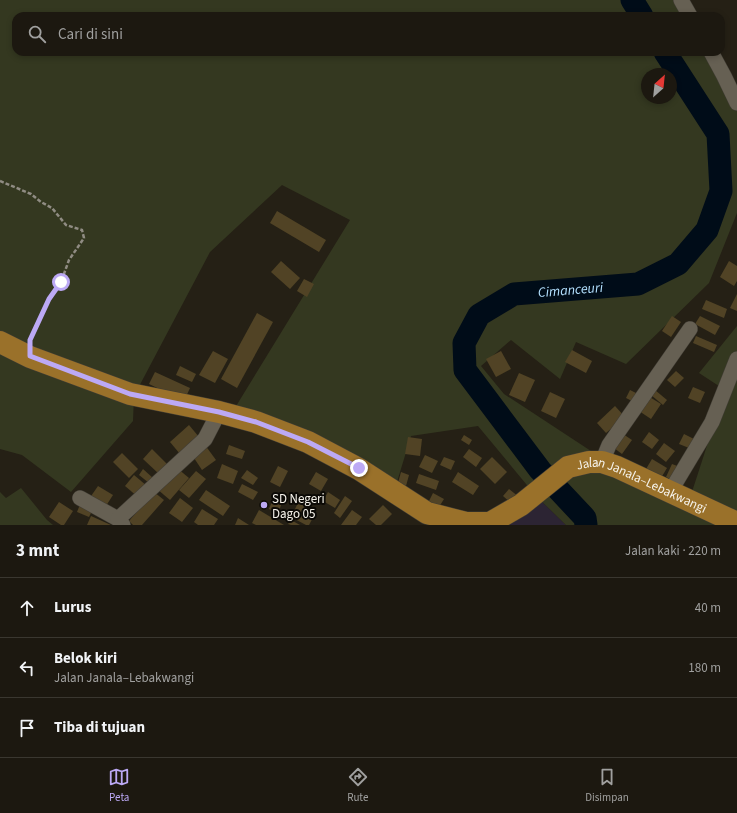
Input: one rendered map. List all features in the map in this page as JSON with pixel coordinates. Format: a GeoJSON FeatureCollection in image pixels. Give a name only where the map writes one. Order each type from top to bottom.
{"type":"FeatureCollection","features":[{"type":"Feature","properties":{"kind":"main road"},"geometry":{"type":"LineString","coordinates":[[0,342],[30,356],[130,394],[219,412]]}},
{"type":"Feature","properties":{"kind":"main road","name":"Jalan Janala–Lebakwangi"},"geometry":{"type":"LineString","coordinates":[[219,412],[256,422],[308,442],[359,468],[427,512],[466,522],[490,523],[521,505],[568,467],[589,462],[602,462],[617,467],[737,522]]}},
{"type":"Feature","properties":{"kind":"street"},"geometry":{"type":"LineString","coordinates":[[681,0],[688,12]]}},
{"type":"Feature","properties":{"kind":"street"},"geometry":{"type":"LineString","coordinates":[[713,56],[737,103]]}},
{"type":"Feature","properties":{"kind":"street"},"geometry":{"type":"LineString","coordinates":[[602,462],[609,445],[690,329]]}},
{"type":"Feature","properties":{"kind":"street"},"geometry":{"type":"LineString","coordinates":[[670,492],[712,422],[737,359]]}},
{"type":"Feature","properties":{"kind":"street"},"geometry":{"type":"LineString","coordinates":[[80,498],[120,522],[205,439],[219,412]]}},
{"type":"Feature","properties":{"kind":"path"},"geometry":{"type":"LineString","coordinates":[[0,181],[31,194],[52,208],[66,225],[82,230],[84,238],[69,260],[61,282],[49,299],[30,340],[30,356]]}},
{"type":"Feature","properties":{"kind":"shaded area"},"geometry":{"type":"Polygon","coordinates":[[[536,496],[566,525],[505,525],[536,496]]]}},
{"type":"Feature","properties":{"kind":"green space"},"geometry":{"type":"Polygon","coordinates":[[[0,0],[675,0],[683,12],[12,12],[12,56],[713,56],[737,100],[737,213],[709,283],[626,364],[576,342],[560,379],[511,340],[481,366],[504,394],[594,453],[690,498],[725,390],[699,373],[737,326],[737,525],[566,525],[536,496],[478,426],[411,436],[393,495],[230,416],[350,220],[282,185],[210,252],[134,396],[133,421],[71,492],[22,455],[0,449],[0,0]]]}},
{"type":"Feature","properties":{"kind":"green space"},"geometry":{"type":"Polygon","coordinates":[[[21,488],[47,520],[53,525],[0,525],[0,492],[6,498],[21,488]]]}},
{"type":"Feature","properties":{"kind":"building"},"geometry":{"type":"Polygon","coordinates":[[[277,211],[326,240],[319,252],[270,223],[277,211]]]}},
{"type":"Feature","properties":{"kind":"building"},"geometry":{"type":"Polygon","coordinates":[[[281,261],[300,278],[290,289],[271,272],[281,261]]]}},
{"type":"Feature","properties":{"kind":"building"},"geometry":{"type":"Polygon","coordinates":[[[729,261],[737,266],[737,281],[734,286],[720,277],[729,261]]]}},
{"type":"Feature","properties":{"kind":"building"},"geometry":{"type":"Polygon","coordinates":[[[304,279],[314,284],[307,297],[297,291],[304,279]]]}},
{"type":"Feature","properties":{"kind":"building"},"geometry":{"type":"Polygon","coordinates":[[[737,294],[737,311],[730,308],[737,294]]]}},
{"type":"Feature","properties":{"kind":"building"},"geometry":{"type":"Polygon","coordinates":[[[706,300],[727,309],[724,318],[702,309],[706,300]]]}},
{"type":"Feature","properties":{"kind":"building"},"geometry":{"type":"Polygon","coordinates":[[[257,313],[273,322],[237,388],[221,379],[257,313]]]}},
{"type":"Feature","properties":{"kind":"building"},"geometry":{"type":"Polygon","coordinates":[[[672,316],[681,322],[671,337],[662,331],[672,316]]]}},
{"type":"Feature","properties":{"kind":"building"},"geometry":{"type":"Polygon","coordinates":[[[700,316],[720,326],[715,335],[695,324],[700,316]]]}},
{"type":"Feature","properties":{"kind":"building"},"geometry":{"type":"Polygon","coordinates":[[[696,336],[717,345],[714,352],[693,343],[696,336]]]}},
{"type":"Feature","properties":{"kind":"building"},"geometry":{"type":"Polygon","coordinates":[[[572,350],[592,361],[586,373],[565,362],[572,350]]]}},
{"type":"Feature","properties":{"kind":"building"},"geometry":{"type":"Polygon","coordinates":[[[213,351],[228,359],[215,383],[199,375],[213,351]]]}},
{"type":"Feature","properties":{"kind":"building"},"geometry":{"type":"Polygon","coordinates":[[[501,351],[511,369],[496,377],[486,359],[501,351]]]}},
{"type":"Feature","properties":{"kind":"building"},"geometry":{"type":"Polygon","coordinates":[[[180,366],[196,374],[192,382],[176,375],[180,366]]]}},
{"type":"Feature","properties":{"kind":"building"},"geometry":{"type":"Polygon","coordinates":[[[676,371],[684,378],[675,387],[667,380],[676,371]]]}},
{"type":"Feature","properties":{"kind":"building"},"geometry":{"type":"Polygon","coordinates":[[[155,372],[190,388],[184,401],[149,384],[155,372]]]}},
{"type":"Feature","properties":{"kind":"building"},"geometry":{"type":"Polygon","coordinates":[[[519,373],[535,380],[525,402],[509,395],[519,373]]]}},
{"type":"Feature","properties":{"kind":"building"},"geometry":{"type":"Polygon","coordinates":[[[693,387],[705,392],[700,403],[688,398],[693,387]]]}},
{"type":"Feature","properties":{"kind":"building"},"geometry":{"type":"Polygon","coordinates":[[[630,390],[640,395],[636,403],[626,398],[630,390]]]}},
{"type":"Feature","properties":{"kind":"building"},"geometry":{"type":"Polygon","coordinates":[[[655,390],[667,400],[663,405],[651,395],[655,390]]]}},
{"type":"Feature","properties":{"kind":"building"},"geometry":{"type":"Polygon","coordinates":[[[550,392],[565,399],[556,418],[541,411],[550,392]]]}},
{"type":"Feature","properties":{"kind":"building"},"geometry":{"type":"Polygon","coordinates":[[[648,396],[661,404],[651,419],[639,411],[648,396]]]}},
{"type":"Feature","properties":{"kind":"building"},"geometry":{"type":"Polygon","coordinates":[[[615,406],[625,417],[606,433],[597,423],[615,406]]]}},
{"type":"Feature","properties":{"kind":"building"},"geometry":{"type":"Polygon","coordinates":[[[189,425],[199,437],[180,454],[170,442],[189,425]]]}},
{"type":"Feature","properties":{"kind":"building"},"geometry":{"type":"Polygon","coordinates":[[[649,432],[659,440],[652,449],[642,442],[649,432]]]}},
{"type":"Feature","properties":{"kind":"building"},"geometry":{"type":"Polygon","coordinates":[[[623,434],[632,440],[622,454],[614,448],[623,434]]]}},
{"type":"Feature","properties":{"kind":"building"},"geometry":{"type":"Polygon","coordinates":[[[684,434],[694,439],[689,448],[679,444],[684,434]]]}},
{"type":"Feature","properties":{"kind":"building"},"geometry":{"type":"Polygon","coordinates":[[[464,435],[472,440],[469,445],[461,440],[464,435]]]}},
{"type":"Feature","properties":{"kind":"building"},"geometry":{"type":"Polygon","coordinates":[[[408,437],[422,439],[420,456],[405,454],[408,437]]]}},
{"type":"Feature","properties":{"kind":"building"},"geometry":{"type":"Polygon","coordinates":[[[664,443],[675,451],[666,462],[656,454],[664,443]]]}},
{"type":"Feature","properties":{"kind":"building"},"geometry":{"type":"Polygon","coordinates":[[[205,445],[216,460],[202,470],[192,455],[205,445]]]}},
{"type":"Feature","properties":{"kind":"building"},"geometry":{"type":"Polygon","coordinates":[[[229,445],[245,451],[242,459],[226,454],[229,445]]]}},
{"type":"Feature","properties":{"kind":"building"},"geometry":{"type":"Polygon","coordinates":[[[152,449],[168,465],[159,474],[143,459],[152,449]]]}},
{"type":"Feature","properties":{"kind":"building"},"geometry":{"type":"Polygon","coordinates":[[[469,449],[482,458],[476,467],[463,457],[469,449]]]}},
{"type":"Feature","properties":{"kind":"building"},"geometry":{"type":"Polygon","coordinates":[[[122,453],[138,469],[129,478],[113,462],[122,453]]]}},
{"type":"Feature","properties":{"kind":"building"},"geometry":{"type":"Polygon","coordinates":[[[425,455],[438,461],[432,473],[419,467],[425,455]]]}},
{"type":"Feature","properties":{"kind":"building"},"geometry":{"type":"Polygon","coordinates":[[[444,457],[455,461],[451,470],[440,465],[444,457]]]}},
{"type":"Feature","properties":{"kind":"building"},"geometry":{"type":"Polygon","coordinates":[[[492,457],[507,472],[495,484],[480,469],[492,457]]]}},
{"type":"Feature","properties":{"kind":"building"},"geometry":{"type":"Polygon","coordinates":[[[652,459],[667,468],[661,478],[646,469],[652,459]]]}},
{"type":"Feature","properties":{"kind":"building"},"geometry":{"type":"Polygon","coordinates":[[[222,464],[238,471],[233,484],[217,478],[222,464]]]}},
{"type":"Feature","properties":{"kind":"building"},"geometry":{"type":"Polygon","coordinates":[[[672,464],[680,467],[674,481],[666,477],[672,464]]]}},
{"type":"Feature","properties":{"kind":"building"},"geometry":{"type":"Polygon","coordinates":[[[278,466],[288,471],[280,487],[270,482],[278,466]]]}},
{"type":"Feature","properties":{"kind":"building"},"geometry":{"type":"Polygon","coordinates":[[[177,468],[189,478],[170,500],[157,489],[177,468]]]}},
{"type":"Feature","properties":{"kind":"building"},"geometry":{"type":"Polygon","coordinates":[[[143,469],[153,478],[149,483],[139,475],[143,469]]]}},
{"type":"Feature","properties":{"kind":"building"},"geometry":{"type":"Polygon","coordinates":[[[247,470],[258,478],[253,485],[241,478],[247,470]]]}},
{"type":"Feature","properties":{"kind":"building"},"geometry":{"type":"Polygon","coordinates":[[[196,471],[206,479],[189,498],[179,490],[196,471]]]}},
{"type":"Feature","properties":{"kind":"building"},"geometry":{"type":"Polygon","coordinates":[[[316,472],[328,479],[321,491],[309,484],[316,472]]]}},
{"type":"Feature","properties":{"kind":"building"},"geometry":{"type":"Polygon","coordinates":[[[401,472],[409,475],[406,486],[398,483],[401,472]]]}},
{"type":"Feature","properties":{"kind":"building"},"geometry":{"type":"Polygon","coordinates":[[[458,472],[479,486],[473,495],[452,482],[458,472]]]}},
{"type":"Feature","properties":{"kind":"building"},"geometry":{"type":"Polygon","coordinates":[[[419,474],[439,481],[436,490],[416,483],[419,474]]]}},
{"type":"Feature","properties":{"kind":"building"},"geometry":{"type":"Polygon","coordinates":[[[134,475],[147,486],[138,497],[125,486],[134,475]]]}},
{"type":"Feature","properties":{"kind":"building"},"geometry":{"type":"Polygon","coordinates":[[[242,484],[258,492],[253,500],[238,492],[242,484]]]}},
{"type":"Feature","properties":{"kind":"building"},"geometry":{"type":"Polygon","coordinates":[[[98,486],[113,495],[104,509],[89,499],[98,486]]]}},
{"type":"Feature","properties":{"kind":"building"},"geometry":{"type":"Polygon","coordinates":[[[509,489],[519,497],[513,505],[503,496],[509,489]]]}},
{"type":"Feature","properties":{"kind":"building"},"geometry":{"type":"Polygon","coordinates":[[[206,490],[230,506],[223,516],[199,500],[206,490]]]}},
{"type":"Feature","properties":{"kind":"building"},"geometry":{"type":"Polygon","coordinates":[[[154,492],[164,500],[142,525],[133,525],[129,521],[154,492]]]}},
{"type":"Feature","properties":{"kind":"building"},"geometry":{"type":"Polygon","coordinates":[[[328,492],[340,500],[335,508],[323,501],[328,492]]]}},
{"type":"Feature","properties":{"kind":"building"},"geometry":{"type":"Polygon","coordinates":[[[433,493],[444,499],[439,507],[429,501],[433,493]]]}},
{"type":"Feature","properties":{"kind":"building"},"geometry":{"type":"Polygon","coordinates":[[[345,496],[352,501],[340,518],[334,513],[345,496]]]}},
{"type":"Feature","properties":{"kind":"building"},"geometry":{"type":"Polygon","coordinates":[[[180,498],[193,508],[182,522],[169,513],[180,498]]]}},
{"type":"Feature","properties":{"kind":"building"},"geometry":{"type":"Polygon","coordinates":[[[273,499],[282,503],[278,513],[269,509],[273,499]]]}},
{"type":"Feature","properties":{"kind":"building"},"geometry":{"type":"Polygon","coordinates":[[[59,502],[73,511],[64,525],[61,525],[49,517],[59,502]]]}},
{"type":"Feature","properties":{"kind":"building"},"geometry":{"type":"Polygon","coordinates":[[[81,502],[94,507],[89,517],[77,512],[81,502]]]}},
{"type":"Feature","properties":{"kind":"building"},"geometry":{"type":"Polygon","coordinates":[[[298,503],[316,512],[309,525],[306,525],[291,517],[298,503]]]}},
{"type":"Feature","properties":{"kind":"building"},"geometry":{"type":"Polygon","coordinates":[[[383,505],[392,514],[381,525],[376,525],[369,519],[383,505]]]}},
{"type":"Feature","properties":{"kind":"building"},"geometry":{"type":"Polygon","coordinates":[[[202,509],[218,519],[214,525],[198,525],[194,522],[202,509]]]}},
{"type":"Feature","properties":{"kind":"building"},"geometry":{"type":"Polygon","coordinates":[[[259,510],[284,525],[256,525],[252,523],[259,510]]]}},
{"type":"Feature","properties":{"kind":"building"},"geometry":{"type":"Polygon","coordinates":[[[352,510],[362,517],[356,525],[341,525],[352,510]]]}},
{"type":"Feature","properties":{"kind":"building"},"geometry":{"type":"Polygon","coordinates":[[[91,516],[111,525],[87,525],[91,516]]]}},
{"type":"Feature","properties":{"kind":"building"},"geometry":{"type":"Polygon","coordinates":[[[238,518],[249,525],[235,525],[238,518]]]}},
{"type":"Feature","properties":{"kind":"building"},"geometry":{"type":"Polygon","coordinates":[[[291,520],[300,525],[288,524],[291,520]]]}},
{"type":"Feature","properties":{"kind":"waterway","name":"Cimanceuri"},"geometry":{"type":"LineString","coordinates":[[632,0],[640,12]]}},
{"type":"Feature","properties":{"kind":"waterway","name":"Cimanceuri"},"geometry":{"type":"LineString","coordinates":[[586,525],[585,518],[540,470],[465,370],[464,343],[479,315],[514,294],[638,284],[678,264],[707,230],[721,191],[718,134],[668,56]]}},
{"type":"Feature","properties":{"kind":"place","name":"SD Negeri Dago 05"},"geometry":{"type":"Point","coordinates":[264,505]}},
{"type":"Feature","properties":{"kind":"route"},"geometry":{"type":"LineString","coordinates":[[61,282],[49,299],[30,340],[30,356],[130,394],[219,412],[256,422],[308,442],[359,468]]}}]}
